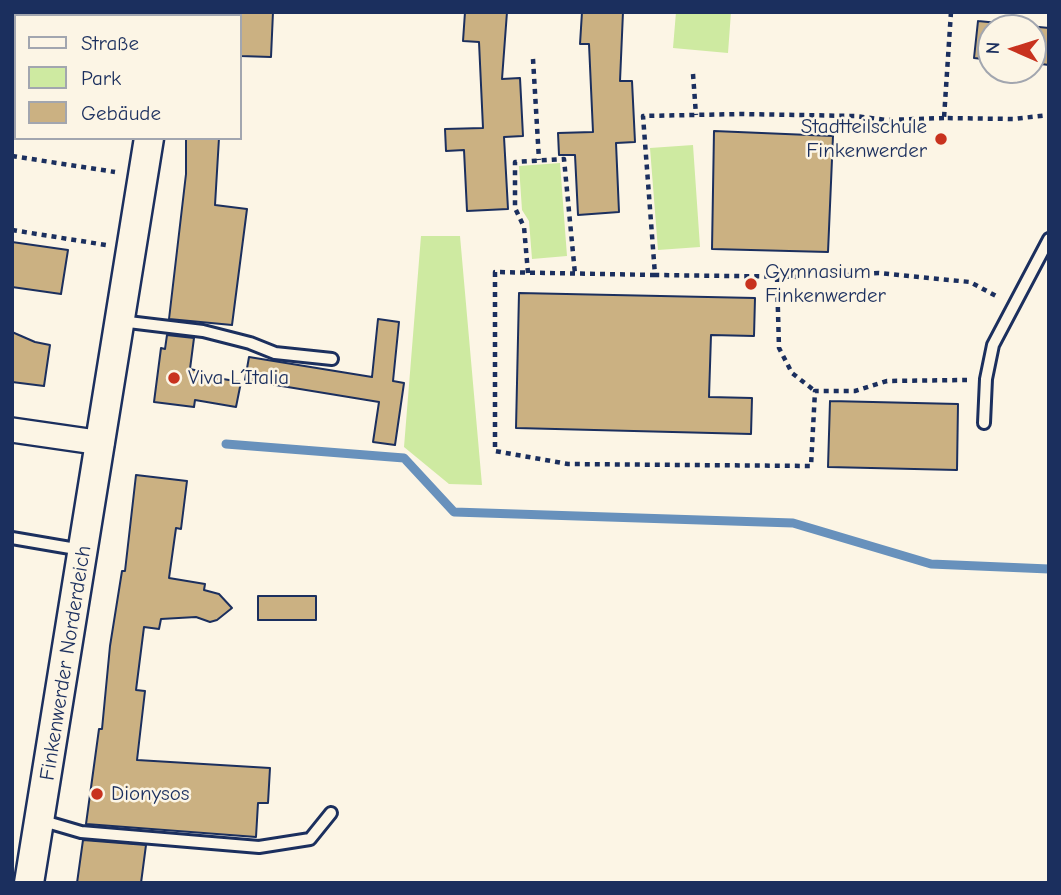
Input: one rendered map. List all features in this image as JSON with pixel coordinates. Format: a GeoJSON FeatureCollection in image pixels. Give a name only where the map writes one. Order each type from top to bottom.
{"type":"FeatureCollection","features":[{"type":"Feature","properties":{"kind":"street","name":"Finkenwerder Norderdeich"},"geometry":{"type":"LineString","coordinates":[[29,883],[149,140]]}},
{"type":"Feature","properties":{"kind":"street"},"geometry":{"type":"LineString","coordinates":[[12,430],[102,443]]}},
{"type":"Feature","properties":{"kind":"lane"},"geometry":{"type":"LineString","coordinates":[[984,424],[986,379],[993,345],[1049,239]]}},
{"type":"Feature","properties":{"kind":"lane"},"geometry":{"type":"LineString","coordinates":[[121,321],[203,331],[250,342],[275,353],[331,359]]}},
{"type":"Feature","properties":{"kind":"lane"},"geometry":{"type":"LineString","coordinates":[[12,538],[84,550]]}},
{"type":"Feature","properties":{"kind":"lane"},"geometry":{"type":"LineString","coordinates":[[40,820],[81,832],[259,847],[310,839],[331,813]]}},
{"type":"Feature","properties":{"kind":"path"},"geometry":{"type":"LineString","coordinates":[[944,118],[951,12]]}},
{"type":"Feature","properties":{"kind":"path"},"geometry":{"type":"LineString","coordinates":[[533,59],[540,160]]}},
{"type":"Feature","properties":{"kind":"path"},"geometry":{"type":"LineString","coordinates":[[693,74],[695,115]]}},
{"type":"Feature","properties":{"kind":"path"},"geometry":{"type":"LineString","coordinates":[[655,275],[643,116],[855,116],[887,120],[1013,119],[1049,115]]}},
{"type":"Feature","properties":{"kind":"path"},"geometry":{"type":"LineString","coordinates":[[12,156],[143,177]]}},
{"type":"Feature","properties":{"kind":"path"},"geometry":{"type":"LineString","coordinates":[[528,273],[524,227],[515,208],[515,162],[564,159],[575,274]]}},
{"type":"Feature","properties":{"kind":"path"},"geometry":{"type":"LineString","coordinates":[[12,230],[131,250]]}},
{"type":"Feature","properties":{"kind":"path"},"geometry":{"type":"LineString","coordinates":[[815,391],[811,466],[568,464],[495,451],[495,272],[777,277],[879,273],[970,282],[1014,305]]}},
{"type":"Feature","properties":{"kind":"path"},"geometry":{"type":"LineString","coordinates":[[777,277],[779,348],[792,373],[815,391],[855,391],[887,381],[986,379]]}},
{"type":"Feature","properties":{"kind":"green space"},"geometry":{"type":"Polygon","coordinates":[[[676,12],[731,12],[728,53],[673,48],[676,12]]]}},
{"type":"Feature","properties":{"kind":"green space"},"geometry":{"type":"Polygon","coordinates":[[[693,145],[700,247],[658,250],[650,148],[693,145]]]}},
{"type":"Feature","properties":{"kind":"green space"},"geometry":{"type":"Polygon","coordinates":[[[560,163],[567,256],[532,259],[529,221],[522,210],[519,166],[560,163]]]}},
{"type":"Feature","properties":{"kind":"green space"},"geometry":{"type":"Polygon","coordinates":[[[421,236],[460,236],[482,485],[449,484],[404,447],[421,236]]]}},
{"type":"Feature","properties":{"kind":"building"},"geometry":{"type":"Polygon","coordinates":[[[273,12],[271,57],[242,56],[240,14],[273,12]]]}},
{"type":"Feature","properties":{"kind":"building"},"geometry":{"type":"Polygon","coordinates":[[[465,12],[507,12],[502,79],[520,78],[523,136],[504,137],[508,209],[467,211],[464,150],[446,151],[445,129],[483,128],[479,42],[463,41],[465,12]]]}},
{"type":"Feature","properties":{"kind":"building"},"geometry":{"type":"Polygon","coordinates":[[[582,12],[623,12],[620,81],[632,81],[635,142],[616,143],[619,212],[578,215],[575,155],[559,155],[558,133],[593,132],[589,44],[580,44],[582,12]]]}},
{"type":"Feature","properties":{"kind":"building"},"geometry":{"type":"Polygon","coordinates":[[[1047,28],[1049,28],[1047,65],[1047,28]]]}},
{"type":"Feature","properties":{"kind":"building"},"geometry":{"type":"Polygon","coordinates":[[[977,30],[977,58],[974,58],[977,30]]]}},
{"type":"Feature","properties":{"kind":"building"},"geometry":{"type":"Polygon","coordinates":[[[714,131],[833,136],[828,252],[712,249],[714,131]]]}},
{"type":"Feature","properties":{"kind":"building"},"geometry":{"type":"Polygon","coordinates":[[[186,140],[219,140],[215,205],[247,209],[232,325],[169,319],[186,174],[186,140]]]}},
{"type":"Feature","properties":{"kind":"building"},"geometry":{"type":"Polygon","coordinates":[[[12,242],[68,250],[61,294],[12,287],[12,242]]]}},
{"type":"Feature","properties":{"kind":"building"},"geometry":{"type":"Polygon","coordinates":[[[519,293],[755,298],[754,336],[711,335],[709,397],[752,398],[751,434],[516,428],[519,293]]]}},
{"type":"Feature","properties":{"kind":"building"},"geometry":{"type":"Polygon","coordinates":[[[378,319],[399,322],[393,381],[404,383],[395,445],[373,442],[379,402],[245,380],[249,357],[372,377],[378,319]]]}},
{"type":"Feature","properties":{"kind":"building"},"geometry":{"type":"Polygon","coordinates":[[[12,332],[50,345],[44,386],[12,382],[12,332]]]}},
{"type":"Feature","properties":{"kind":"building"},"geometry":{"type":"Polygon","coordinates":[[[167,335],[194,338],[190,369],[199,371],[199,375],[241,382],[236,407],[195,400],[194,407],[154,402],[161,348],[165,349],[167,335]]]}},
{"type":"Feature","properties":{"kind":"building"},"geometry":{"type":"Polygon","coordinates":[[[830,401],[958,404],[957,470],[828,467],[830,401]]]}},
{"type":"Feature","properties":{"kind":"building"},"geometry":{"type":"Polygon","coordinates":[[[136,475],[187,481],[181,529],[176,528],[169,578],[205,584],[204,590],[219,594],[232,608],[210,622],[196,617],[161,619],[159,629],[144,627],[136,690],[145,691],[137,760],[270,768],[268,803],[258,803],[256,837],[86,824],[99,729],[102,729],[110,646],[122,571],[125,571],[136,475]]]}},
{"type":"Feature","properties":{"kind":"building"},"geometry":{"type":"Polygon","coordinates":[[[258,596],[316,596],[316,620],[258,620],[258,596]]]}},
{"type":"Feature","properties":{"kind":"building"},"geometry":{"type":"Polygon","coordinates":[[[83,840],[146,845],[141,883],[77,883],[83,840]]]}},
{"type":"Feature","properties":{"kind":"waterway"},"geometry":{"type":"LineString","coordinates":[[226,444],[404,458],[454,512],[793,523],[931,564],[1049,569]]}},
{"type":"Feature","properties":{"kind":"place","name":"Stadtteilschule Finkenwerder"},"geometry":{"type":"Point","coordinates":[941,139]}},
{"type":"Feature","properties":{"kind":"place","name":"Gymnasium Finkenwerder"},"geometry":{"type":"Point","coordinates":[751,284]}},
{"type":"Feature","properties":{"kind":"place","name":"Viva L´Italia"},"geometry":{"type":"Point","coordinates":[174,378]}},
{"type":"Feature","properties":{"kind":"place","name":"Dionysos"},"geometry":{"type":"Point","coordinates":[97,794]}}]}
